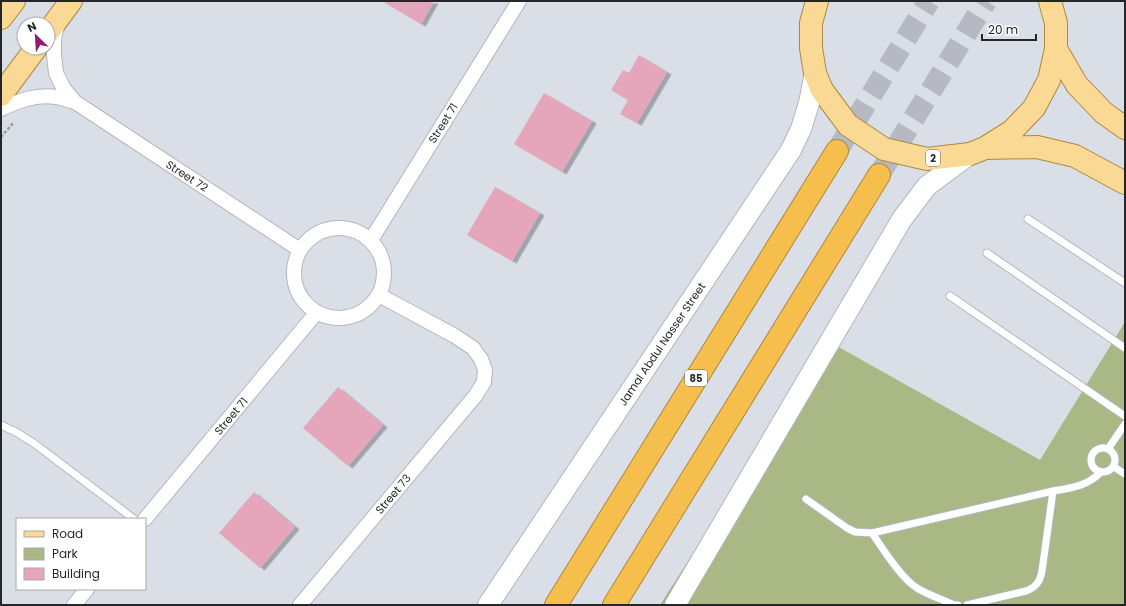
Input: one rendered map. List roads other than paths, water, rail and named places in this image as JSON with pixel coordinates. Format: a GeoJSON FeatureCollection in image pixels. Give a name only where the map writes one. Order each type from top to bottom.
{"type":"FeatureCollection","features":[{"type":"Feature","properties":{"kind":"highway","name":"85"},"geometry":{"type":"LineString","coordinates":[[556,605],[837,151]]}},
{"type":"Feature","properties":{"kind":"highway"},"geometry":{"type":"LineString","coordinates":[[614,605],[880,175]]}},
{"type":"Feature","properties":{"kind":"main road"},"geometry":{"type":"LineString","coordinates":[[1,18],[14,1]]}},
{"type":"Feature","properties":{"kind":"main road","name":"2"},"geometry":{"type":"LineString","coordinates":[[805,1],[811,23],[811,48],[816,73],[822,90],[848,125],[884,149],[927,159],[978,151],[1037,147],[1075,156],[1125,183]]}},
{"type":"Feature","properties":{"kind":"main road","name":"2"},"geometry":{"type":"LineString","coordinates":[[811,23],[817,1]]}},
{"type":"Feature","properties":{"kind":"main road","name":"2"},"geometry":{"type":"LineString","coordinates":[[978,151],[1012,131],[1034,108],[1049,80],[1056,49],[1056,23],[1050,1]]}},
{"type":"Feature","properties":{"kind":"main road"},"geometry":{"type":"LineString","coordinates":[[1056,23],[1058,1]]}},
{"type":"Feature","properties":{"kind":"main road"},"geometry":{"type":"LineString","coordinates":[[1056,49],[1077,85],[1104,113],[1125,128]]}},
{"type":"Feature","properties":{"kind":"main road"},"geometry":{"type":"LineString","coordinates":[[1,95],[30,56]]}},
{"type":"Feature","properties":{"kind":"main road","name":"Jamal Abdul Nasser Street"},"geometry":{"type":"LineString","coordinates":[[488,605],[791,150],[801,128],[816,73]]}},
{"type":"Feature","properties":{"kind":"main road"},"geometry":{"type":"LineString","coordinates":[[675,605],[902,219],[927,186],[978,151]]}},
{"type":"Feature","properties":{"kind":"street","name":"Street 71"},"geometry":{"type":"LineString","coordinates":[[371,240],[517,3]]}},
{"type":"Feature","properties":{"kind":"street","name":"Street 72"},"geometry":{"type":"LineString","coordinates":[[60,17],[54,38],[56,73],[64,89],[75,102],[300,250]]}},
{"type":"Feature","properties":{"kind":"street","name":"Street 72"},"geometry":{"type":"LineString","coordinates":[[1,110],[16,102],[36,96],[56,97],[75,102]]}},
{"type":"Feature","properties":{"kind":"street"},"geometry":{"type":"LineString","coordinates":[[333,228],[353,230],[371,240],[379,252],[384,266],[384,281],[379,294],[367,308],[351,316],[334,318],[317,312],[303,301],[295,285],[294,267],[300,250],[314,235],[333,228]]}},
{"type":"Feature","properties":{"kind":"street","name":"Street 73"},"geometry":{"type":"LineString","coordinates":[[300,605],[476,395],[484,382],[485,370],[482,359],[473,348],[455,336],[379,294]]}},
{"type":"Feature","properties":{"kind":"street","name":"Street 71"},"geometry":{"type":"LineString","coordinates":[[146,518],[317,312]]}},
{"type":"Feature","properties":{"kind":"street"},"geometry":{"type":"LineString","coordinates":[[74,605],[86,590]]}},
{"type":"Feature","properties":{"kind":"lane"},"geometry":{"type":"LineString","coordinates":[[1028,219],[1125,283]]}},
{"type":"Feature","properties":{"kind":"lane"},"geometry":{"type":"LineString","coordinates":[[988,253],[1125,348]]}},
{"type":"Feature","properties":{"kind":"lane"},"geometry":{"type":"LineString","coordinates":[[950,296],[1125,416]]}},
{"type":"Feature","properties":{"kind":"lane"},"geometry":{"type":"LineString","coordinates":[[1108,449],[1125,424]]}},
{"type":"Feature","properties":{"kind":"lane"},"geometry":{"type":"LineString","coordinates":[[1,425],[16,432],[35,444],[133,518]]}},
{"type":"Feature","properties":{"kind":"lane"},"geometry":{"type":"LineString","coordinates":[[1098,449],[1108,449],[1115,457],[1116,462],[1114,467],[1105,473],[1095,471],[1090,462],[1091,456],[1098,449]]}},
{"type":"Feature","properties":{"kind":"lane"},"geometry":{"type":"LineString","coordinates":[[1114,467],[1125,474]]}},
{"type":"Feature","properties":{"kind":"lane"},"geometry":{"type":"LineString","coordinates":[[806,499],[847,528],[855,532],[872,533],[1075,487],[1090,481],[1100,473]]}},
{"type":"Feature","properties":{"kind":"lane"},"geometry":{"type":"LineString","coordinates":[[967,605],[1026,591],[1032,589],[1037,584],[1042,572],[1053,491]]}},
{"type":"Feature","properties":{"kind":"lane"},"geometry":{"type":"LineString","coordinates":[[872,533],[901,573],[911,584],[926,593],[954,605],[958,605]]}},
{"type":"Feature","properties":{"kind":"tunnel"},"geometry":{"type":"LineString","coordinates":[[837,151],[929,1]]}},
{"type":"Feature","properties":{"kind":"tunnel"},"geometry":{"type":"LineString","coordinates":[[879,175],[986,1]]}}]}
